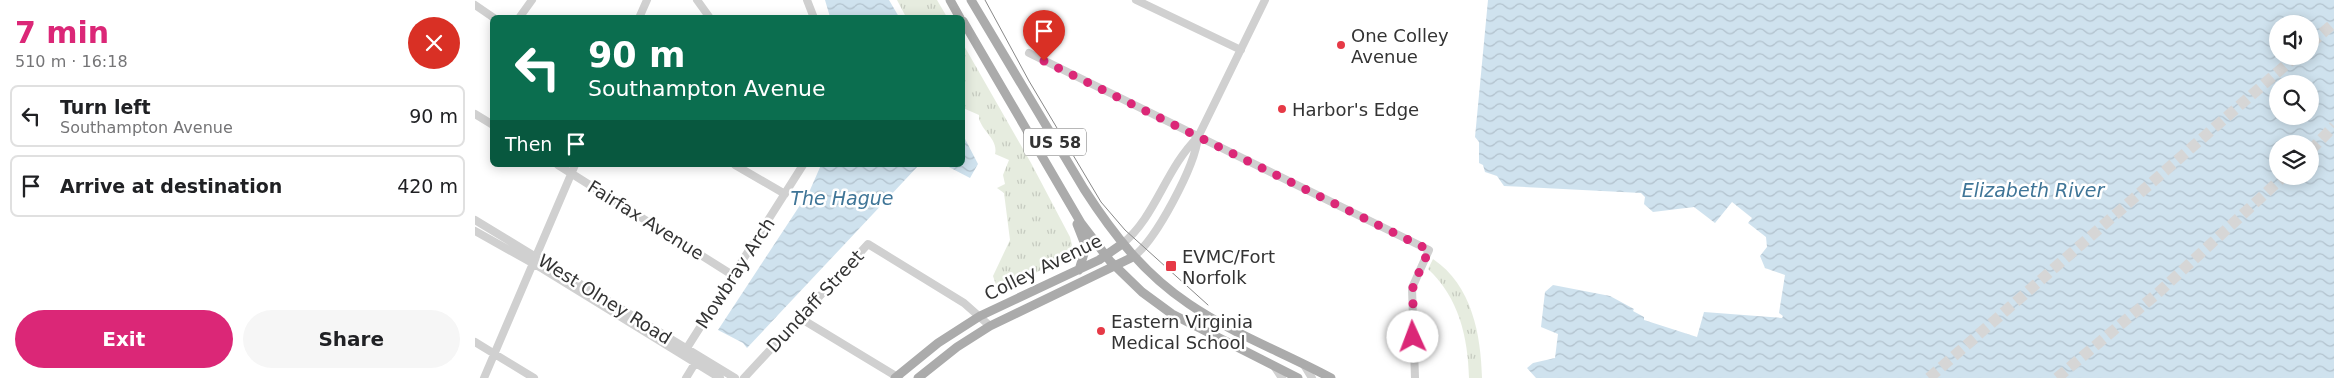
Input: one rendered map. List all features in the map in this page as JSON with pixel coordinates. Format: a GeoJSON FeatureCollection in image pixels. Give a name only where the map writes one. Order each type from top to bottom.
{"type":"FeatureCollection","features":[{"type":"Feature","properties":{"kind":"main road"},"geometry":{"type":"LineString","coordinates":[[950,0],[958,15]]}},
{"type":"Feature","properties":{"kind":"main road","name":"US 58"},"geometry":{"type":"LineString","coordinates":[[971,0],[1084,190],[1133,257],[1160,282],[1191,306],[1331,378]]}},
{"type":"Feature","properties":{"kind":"main road","name":"US 58"},"geometry":{"type":"LineString","coordinates":[[965,24],[1081,223],[1115,266],[1142,292],[1172,314],[1298,378]]}},
{"type":"Feature","properties":{"kind":"main road"},"geometry":{"type":"LineString","coordinates":[[1063,192],[1086,247],[1079,270]]}},
{"type":"Feature","properties":{"kind":"main road","name":"Colley Avenue"},"geometry":{"type":"LineString","coordinates":[[897,377],[938,343],[981,316],[1079,270],[1106,256],[1122,244]]}},
{"type":"Feature","properties":{"kind":"main road","name":"Colley Avenue"},"geometry":{"type":"LineString","coordinates":[[918,378],[957,347],[990,326],[1133,257]]}},
{"type":"Feature","properties":{"kind":"street"},"geometry":{"type":"LineString","coordinates":[[521,15],[532,0]]}},
{"type":"Feature","properties":{"kind":"street"},"geometry":{"type":"LineString","coordinates":[[640,15],[647,0]]}},
{"type":"Feature","properties":{"kind":"street"},"geometry":{"type":"LineString","coordinates":[[697,0],[708,15]]}},
{"type":"Feature","properties":{"kind":"street"},"geometry":{"type":"LineString","coordinates":[[807,0],[812,15]]}},
{"type":"Feature","properties":{"kind":"street"},"geometry":{"type":"LineString","coordinates":[[1136,0],[1241,50]]}},
{"type":"Feature","properties":{"kind":"street","name":"Colley Avenue"},"geometry":{"type":"LineString","coordinates":[[1133,257],[1148,243],[1161,224],[1196,152],[1198,137],[1265,0]]}},
{"type":"Feature","properties":{"kind":"street"},"geometry":{"type":"LineString","coordinates":[[475,2],[490,15]]}},
{"type":"Feature","properties":{"kind":"street"},"geometry":{"type":"LineString","coordinates":[[1029,53],[1427,253],[1412,288],[1415,378]]}},
{"type":"Feature","properties":{"kind":"street"},"geometry":{"type":"LineString","coordinates":[[475,114],[490,123]]}},
{"type":"Feature","properties":{"kind":"street","name":"Colley Avenue"},"geometry":{"type":"LineString","coordinates":[[1122,244],[1141,225],[1172,169],[1187,147],[1198,137]]}},
{"type":"Feature","properties":{"kind":"street","name":"Fairfax Avenue"},"geometry":{"type":"LineString","coordinates":[[562,167],[734,276]]}},
{"type":"Feature","properties":{"kind":"street"},"geometry":{"type":"LineString","coordinates":[[484,378],[574,167]]}},
{"type":"Feature","properties":{"kind":"street"},"geometry":{"type":"LineString","coordinates":[[738,167],[785,194]]}},
{"type":"Feature","properties":{"kind":"street","name":"Mowbray Arch"},"geometry":{"type":"LineString","coordinates":[[685,352],[802,167]]}},
{"type":"Feature","properties":{"kind":"street","name":"West Olney Road"},"geometry":{"type":"LineString","coordinates":[[475,220],[537,256],[698,360],[735,378]]}},
{"type":"Feature","properties":{"kind":"street","name":"West Olney Road"},"geometry":{"type":"LineString","coordinates":[[475,231],[685,352]]}},
{"type":"Feature","properties":{"kind":"street","name":"Dundaff Street"},"geometry":{"type":"LineString","coordinates":[[744,378],[868,244],[964,303],[981,316],[990,326]]}},
{"type":"Feature","properties":{"kind":"street"},"geometry":{"type":"LineString","coordinates":[[800,318],[897,377]]}},
{"type":"Feature","properties":{"kind":"street"},"geometry":{"type":"LineString","coordinates":[[475,342],[534,378]]}},
{"type":"Feature","properties":{"kind":"street"},"geometry":{"type":"LineString","coordinates":[[687,378],[698,360]]}},
{"type":"Feature","properties":{"kind":"street","name":"West Olney Road"},"geometry":{"type":"LineString","coordinates":[[698,360],[720,378]]}},
{"type":"Feature","properties":{"kind":"street"},"geometry":{"type":"LineString","coordinates":[[1304,364],[1312,378]]}},
{"type":"Feature","properties":{"kind":"street"},"geometry":{"type":"LineString","coordinates":[[1274,366],[1282,378]]}},
{"type":"Feature","properties":{"kind":"green space"},"geometry":{"type":"Polygon","coordinates":[[[897,0],[937,0],[946,15],[905,15],[897,0]]]}},
{"type":"Feature","properties":{"kind":"green space"},"geometry":{"type":"Polygon","coordinates":[[[965,48],[1031,163],[1070,237],[1072,245],[1066,258],[998,291],[993,276],[1010,240],[1004,193],[997,188],[1005,184],[1003,175],[1009,160],[995,154],[994,143],[982,125],[979,115],[965,109],[965,48]]]}},
{"type":"Feature","properties":{"kind":"green space"},"geometry":{"type":"Polygon","coordinates":[[[1433,259],[1457,283],[1472,312],[1479,345],[1482,378],[1469,378],[1467,348],[1460,319],[1447,292],[1428,269],[1433,259]]]}},
{"type":"Feature","properties":{"kind":"water"},"geometry":{"type":"Polygon","coordinates":[[[825,0],[889,0],[898,15],[829,15],[825,0]]]}},
{"type":"Feature","properties":{"kind":"water","name":"Elizabeth River"},"geometry":{"type":"Polygon","coordinates":[[[1488,0],[2334,0],[2334,378],[1536,378],[1527,368],[1533,363],[1555,358],[1558,334],[1541,327],[1545,292],[1553,285],[1610,296],[1634,309],[1633,311],[1644,317],[1644,320],[1697,337],[1704,312],[1782,318],[1783,316],[1779,313],[1785,275],[1765,268],[1760,256],[1767,247],[1766,237],[1748,223],[1752,218],[1732,202],[1715,223],[1694,207],[1653,212],[1644,204],[1645,197],[1641,193],[1504,186],[1497,176],[1485,172],[1483,165],[1479,163],[1479,142],[1475,137],[1488,0]]]}},
{"type":"Feature","properties":{"kind":"water"},"geometry":{"type":"Polygon","coordinates":[[[965,139],[978,164],[970,178],[949,167],[965,167],[965,139]]]}},
{"type":"Feature","properties":{"kind":"water","name":"The Hague"},"geometry":{"type":"Polygon","coordinates":[[[820,167],[917,167],[747,348],[743,343],[718,330],[810,190],[820,167]]]}},
{"type":"Feature","properties":{"kind":"tunnel"},"geometry":{"type":"LineString","coordinates":[[2319,36],[2334,23]]}},
{"type":"Feature","properties":{"kind":"tunnel"},"geometry":{"type":"LineString","coordinates":[[1929,378],[2286,65]]}},
{"type":"Feature","properties":{"kind":"tunnel"},"geometry":{"type":"LineString","coordinates":[[2319,142],[2334,126]]}},
{"type":"Feature","properties":{"kind":"tunnel"},"geometry":{"type":"LineString","coordinates":[[2057,378],[2159,292],[2274,185]]}},
{"type":"Feature","properties":{"kind":"tram line"},"geometry":{"type":"LineString","coordinates":[[985,0],[1029,81],[1101,202],[1125,230],[1208,305]]}},
{"type":"Feature","properties":{"kind":"place","name":"One Colley Avenue"},"geometry":{"type":"Point","coordinates":[1341,45]}},
{"type":"Feature","properties":{"kind":"place","name":"Harbor's Edge"},"geometry":{"type":"Point","coordinates":[1282,109]}},
{"type":"Feature","properties":{"kind":"place","name":"EVMC/Fort Norfolk"},"geometry":{"type":"Point","coordinates":[1171,266]}},
{"type":"Feature","properties":{"kind":"place","name":"Eastern Virginia Medical School"},"geometry":{"type":"Point","coordinates":[1101,331]}},
{"type":"Feature","properties":{"kind":"route"},"geometry":{"type":"LineString","coordinates":[[1044,61],[1429,250],[1413,286],[1413,337]]}}]}
